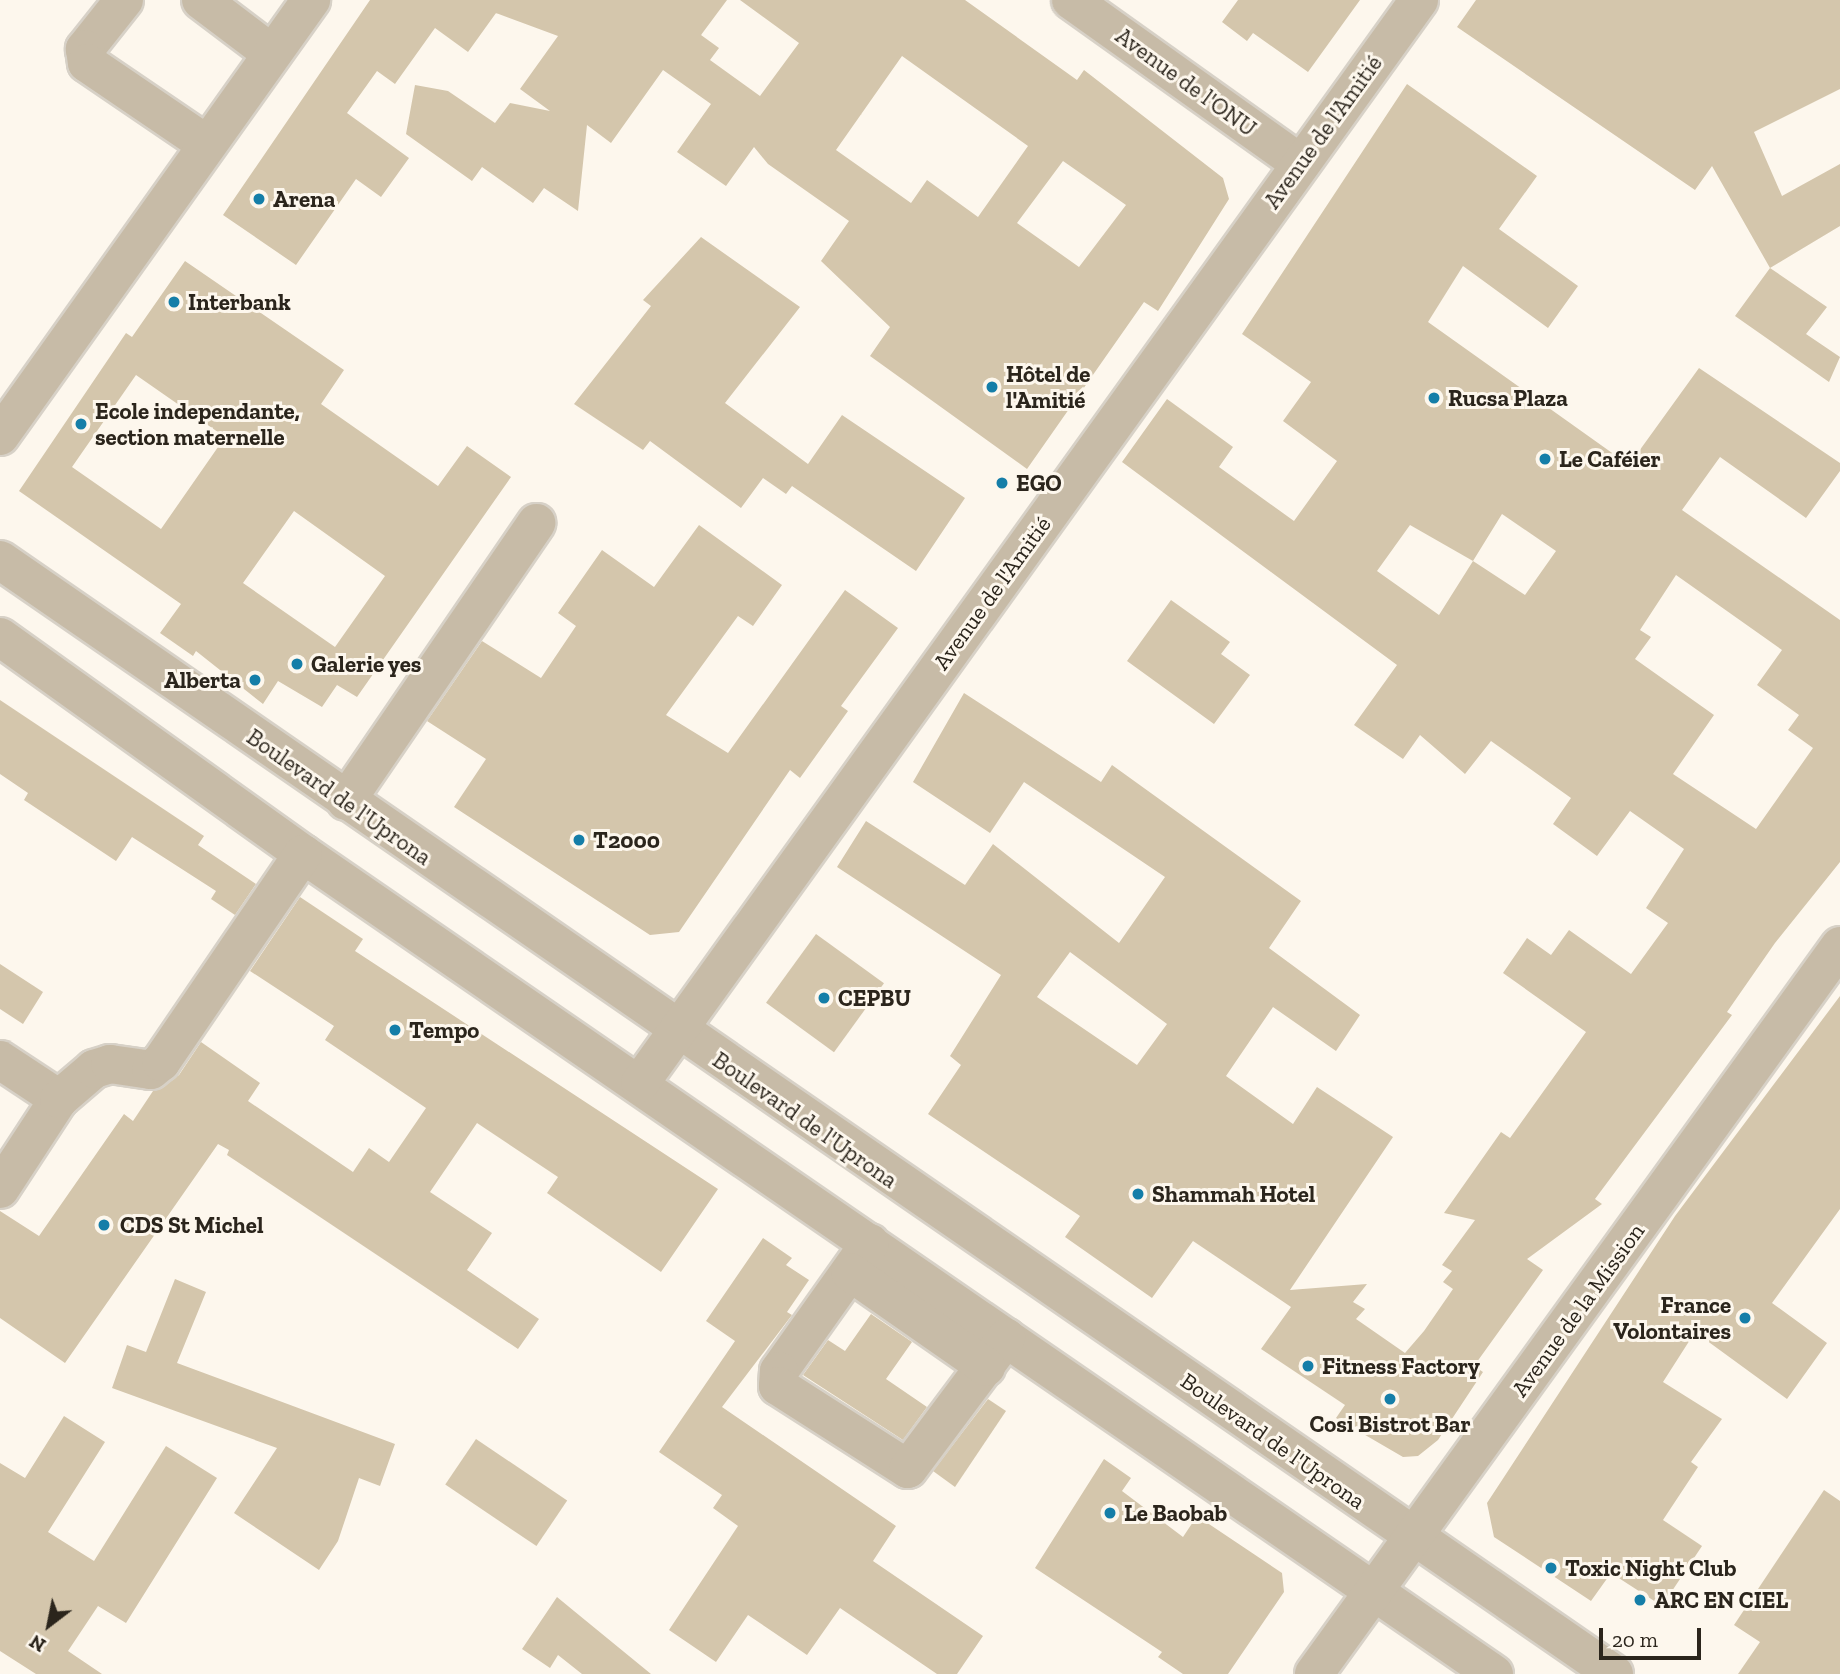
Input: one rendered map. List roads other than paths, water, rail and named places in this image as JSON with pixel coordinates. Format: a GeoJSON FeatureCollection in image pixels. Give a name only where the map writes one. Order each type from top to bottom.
{"type":"FeatureCollection","features":[{"type":"Feature","properties":{"kind":"street"},"geometry":{"type":"LineString","coordinates":[[124,0],[85,49],[87,63],[206,144]]}},
{"type":"Feature","properties":{"kind":"street"},"geometry":{"type":"LineString","coordinates":[[201,0],[271,52]]}},
{"type":"Feature","properties":{"kind":"street"},"geometry":{"type":"LineString","coordinates":[[0,436],[271,52],[311,0]]}},
{"type":"Feature","properties":{"kind":"street","name":"Avenue de l'ONU"},"geometry":{"type":"LineString","coordinates":[[1072,0],[1301,164]]}},
{"type":"Feature","properties":{"kind":"street","name":"Avenue de l'Amitié"},"geometry":{"type":"LineString","coordinates":[[640,1083],[1419,0]]}},
{"type":"Feature","properties":{"kind":"street"},"geometry":{"type":"LineString","coordinates":[[346,802],[536,523]]}},
{"type":"Feature","properties":{"kind":"street","name":"Boulevard de l'Uprona"},"geometry":{"type":"LineString","coordinates":[[0,560],[676,1031],[1614,1674]]}},
{"type":"Feature","properties":{"kind":"street"},"geometry":{"type":"LineString","coordinates":[[0,637],[303,854],[640,1083],[860,1258],[996,1352],[1376,1594],[1494,1674]]}},
{"type":"Feature","properties":{"kind":"street"},"geometry":{"type":"LineString","coordinates":[[0,1189],[59,1100],[102,1065],[155,1068],[303,854]]}},
{"type":"Feature","properties":{"kind":"street","name":"Avenue de la Mission"},"geometry":{"type":"LineString","coordinates":[[1314,1674],[1376,1594],[1840,946]]}},
{"type":"Feature","properties":{"kind":"street"},"geometry":{"type":"LineString","coordinates":[[0,1060],[59,1100]]}},
{"type":"Feature","properties":{"kind":"street"},"geometry":{"type":"LineString","coordinates":[[860,1258],[779,1371],[778,1386],[908,1469],[996,1352]]}},
{"type":"Feature","properties":{"kind":"place","name":"Arena"},"geometry":{"type":"Point","coordinates":[259,199]}},
{"type":"Feature","properties":{"kind":"place","name":"Interbank"},"geometry":{"type":"Point","coordinates":[174,302]}},
{"type":"Feature","properties":{"kind":"place","name":"Hôtel de l'Amitié"},"geometry":{"type":"Point","coordinates":[992,387]}},
{"type":"Feature","properties":{"kind":"place","name":"Rucsa Plaza"},"geometry":{"type":"Point","coordinates":[1434,398]}},
{"type":"Feature","properties":{"kind":"place","name":"Ecole independante, section maternelle"},"geometry":{"type":"Point","coordinates":[81,424]}},
{"type":"Feature","properties":{"kind":"place","name":"Le Caféier"},"geometry":{"type":"Point","coordinates":[1545,459]}},
{"type":"Feature","properties":{"kind":"place","name":"EGO"},"geometry":{"type":"Point","coordinates":[1002,483]}},
{"type":"Feature","properties":{"kind":"place","name":"Galerie yes"},"geometry":{"type":"Point","coordinates":[297,664]}},
{"type":"Feature","properties":{"kind":"place","name":"Alberta"},"geometry":{"type":"Point","coordinates":[255,680]}},
{"type":"Feature","properties":{"kind":"place","name":"T2000"},"geometry":{"type":"Point","coordinates":[579,840]}},
{"type":"Feature","properties":{"kind":"place","name":"CEPBU"},"geometry":{"type":"Point","coordinates":[824,998]}},
{"type":"Feature","properties":{"kind":"place","name":"Tempo"},"geometry":{"type":"Point","coordinates":[395,1030]}},
{"type":"Feature","properties":{"kind":"place","name":"Shammah Hotel"},"geometry":{"type":"Point","coordinates":[1138,1194]}},
{"type":"Feature","properties":{"kind":"place","name":"CDS St Michel"},"geometry":{"type":"Point","coordinates":[104,1225]}},
{"type":"Feature","properties":{"kind":"place","name":"France Volontaires"},"geometry":{"type":"Point","coordinates":[1745,1318]}},
{"type":"Feature","properties":{"kind":"place","name":"Fitness Factory"},"geometry":{"type":"Point","coordinates":[1308,1366]}},
{"type":"Feature","properties":{"kind":"place","name":"Cosi Bistrot Bar"},"geometry":{"type":"Point","coordinates":[1390,1399]}},
{"type":"Feature","properties":{"kind":"place","name":"Le Baobab"},"geometry":{"type":"Point","coordinates":[1110,1513]}},
{"type":"Feature","properties":{"kind":"place","name":"Toxic Night Club"},"geometry":{"type":"Point","coordinates":[1551,1568]}},
{"type":"Feature","properties":{"kind":"place","name":"ARC EN CIEL"},"geometry":{"type":"Point","coordinates":[1640,1600]}}]}
